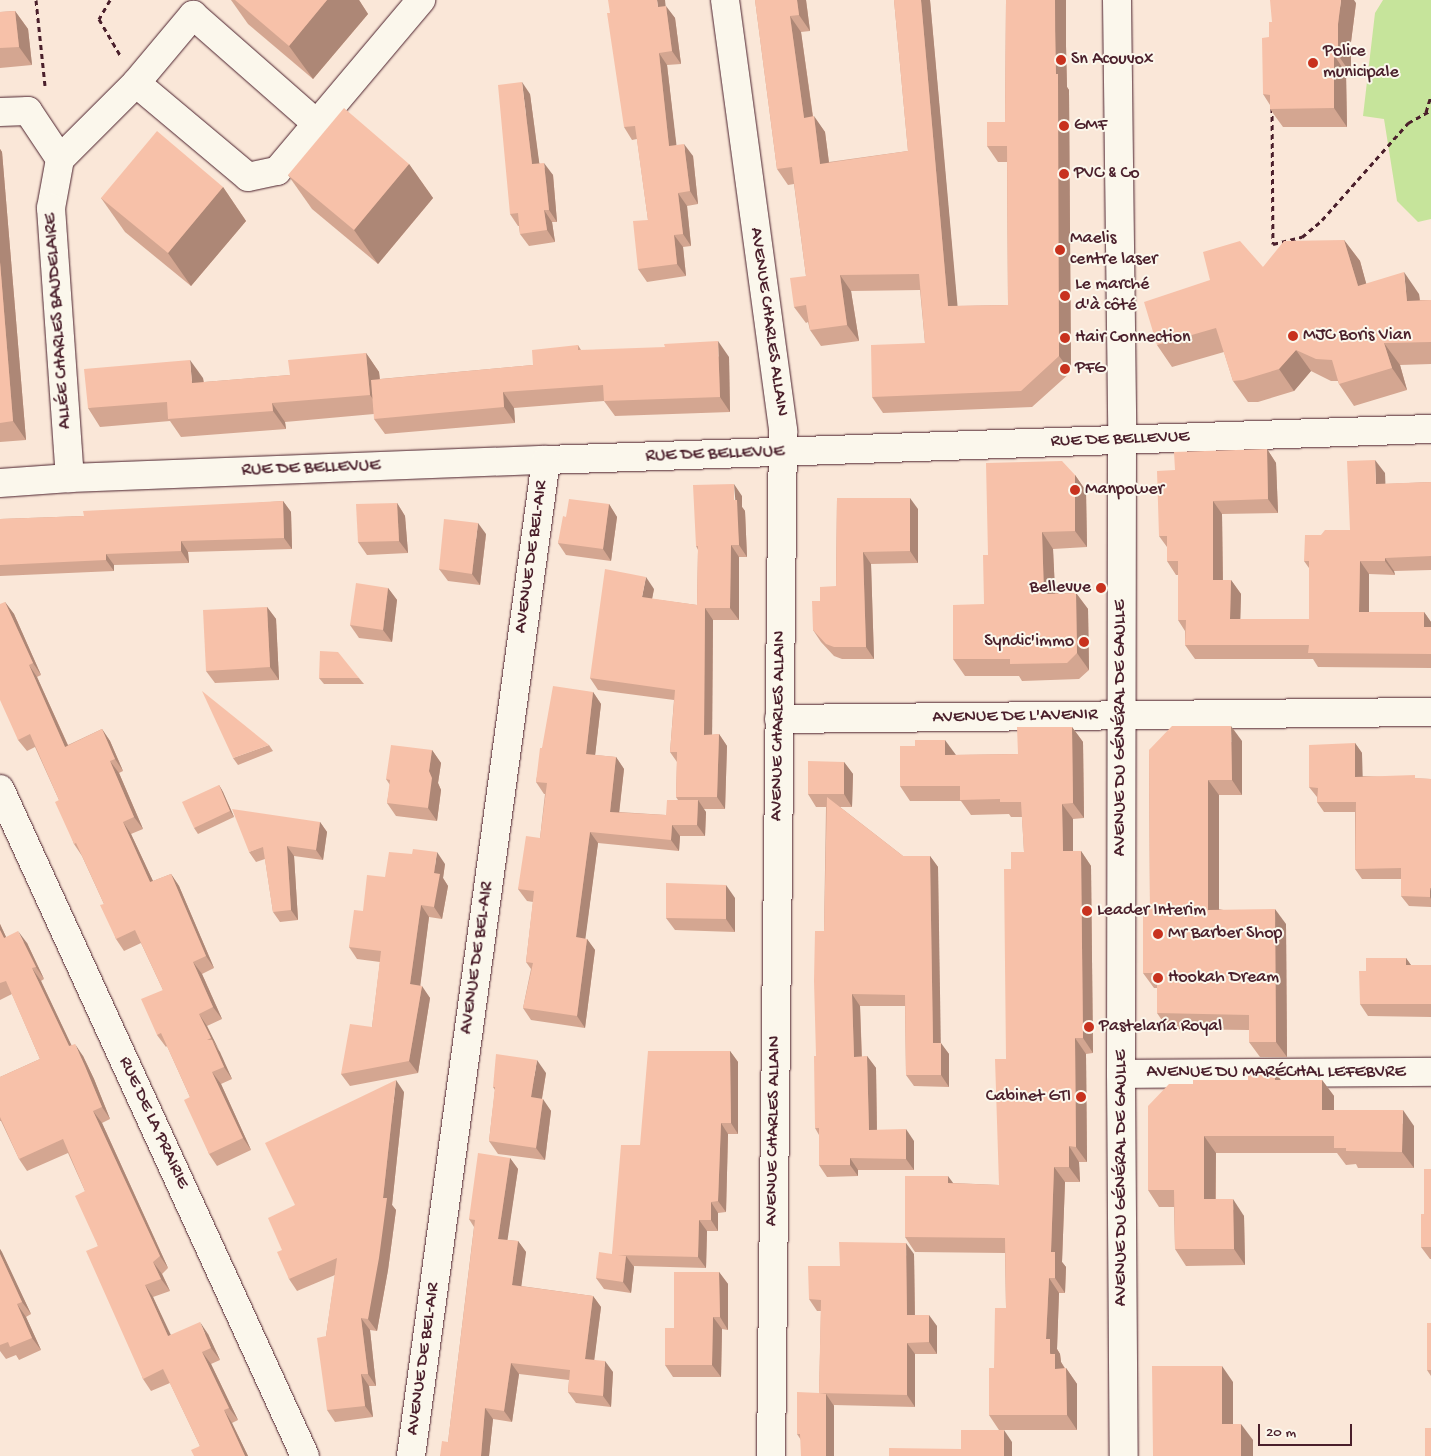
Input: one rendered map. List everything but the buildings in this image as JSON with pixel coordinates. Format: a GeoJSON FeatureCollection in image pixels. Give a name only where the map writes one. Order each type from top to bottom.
{"type":"FeatureCollection","features":[{"type":"Feature","properties":{"kind":"street"},"geometry":{"type":"LineString","coordinates":[[136,82],[248,177],[277,171],[421,0]]}},
{"type":"Feature","properties":{"kind":"street","name":"AVENUE CHARLES ALLAIN"},"geometry":{"type":"LineString","coordinates":[[725,0],[782,431],[771,1456]]}},
{"type":"Feature","properties":{"kind":"street","name":"AVENUE DU GÉNÉRAL DE GAULLE"},"geometry":{"type":"LineString","coordinates":[[1116,0],[1122,440],[1121,1074],[1124,1456]]}},
{"type":"Feature","properties":{"kind":"street"},"geometry":{"type":"LineString","coordinates":[[0,112],[28,112],[60,159],[136,82],[193,14],[316,123]]}},
{"type":"Feature","properties":{"kind":"street","name":"ALLÉE CHARLES BAUDELAIRE"},"geometry":{"type":"LineString","coordinates":[[60,159],[51,208],[70,478]]}},
{"type":"Feature","properties":{"kind":"street","name":"RUE DE BELLEVUE"},"geometry":{"type":"LineString","coordinates":[[0,483],[70,478],[1431,428]]}},
{"type":"Feature","properties":{"kind":"street","name":"AVENUE DE BEL-AIR"},"geometry":{"type":"LineString","coordinates":[[411,1456],[546,460]]}},
{"type":"Feature","properties":{"kind":"street","name":"AVENUE DE L'AVENIR"},"geometry":{"type":"LineString","coordinates":[[779,719],[1431,712]]}},
{"type":"Feature","properties":{"kind":"street","name":"RUE DE LA PRAIRIE"},"geometry":{"type":"LineString","coordinates":[[0,790],[305,1456]]}},
{"type":"Feature","properties":{"kind":"street","name":"AVENUE DU MARÉCHAL LEFEBVRE"},"geometry":{"type":"LineString","coordinates":[[1121,1074],[1431,1072]]}},
{"type":"Feature","properties":{"kind":"path"},"geometry":{"type":"LineString","coordinates":[[28,112],[45,90],[36,0]]}},
{"type":"Feature","properties":{"kind":"path"},"geometry":{"type":"LineString","coordinates":[[110,0],[99,19],[136,82]]}},
{"type":"Feature","properties":{"kind":"path"},"geometry":{"type":"LineString","coordinates":[[1426,113],[1431,96]]}},
{"type":"Feature","properties":{"kind":"path"},"geometry":{"type":"LineString","coordinates":[[1272,101],[1273,244],[1302,237],[1322,220],[1408,123],[1431,110]]}},
{"type":"Feature","properties":{"kind":"green space"},"geometry":{"type":"Polygon","coordinates":[[[1383,0],[1431,0],[1431,219],[1418,222],[1397,201],[1384,119],[1363,116],[1375,13],[1383,0]]]}},
{"type":"Feature","properties":{"kind":"place","name":"Sn Acouvox"},"geometry":{"type":"Point","coordinates":[1061,60]}},
{"type":"Feature","properties":{"kind":"place","name":"Police municipale"},"geometry":{"type":"Point","coordinates":[1313,63]}},
{"type":"Feature","properties":{"kind":"place","name":"GMF"},"geometry":{"type":"Point","coordinates":[1064,126]}},
{"type":"Feature","properties":{"kind":"place","name":"PVC & Co"},"geometry":{"type":"Point","coordinates":[1064,174]}},
{"type":"Feature","properties":{"kind":"place","name":"Maelis centre laser"},"geometry":{"type":"Point","coordinates":[1060,250]}},
{"type":"Feature","properties":{"kind":"place","name":"Le marché d'à côté"},"geometry":{"type":"Point","coordinates":[1065,296]}},
{"type":"Feature","properties":{"kind":"place","name":"MJC Boris Vian"},"geometry":{"type":"Point","coordinates":[1293,336]}},
{"type":"Feature","properties":{"kind":"place","name":"Hair Connection"},"geometry":{"type":"Point","coordinates":[1065,338]}},
{"type":"Feature","properties":{"kind":"place","name":"PFG"},"geometry":{"type":"Point","coordinates":[1065,369]}},
{"type":"Feature","properties":{"kind":"place","name":"Manpower"},"geometry":{"type":"Point","coordinates":[1075,490]}},
{"type":"Feature","properties":{"kind":"place","name":"Bellevue"},"geometry":{"type":"Point","coordinates":[1101,588]}},
{"type":"Feature","properties":{"kind":"place","name":"Syndic'immo"},"geometry":{"type":"Point","coordinates":[1084,642]}},
{"type":"Feature","properties":{"kind":"place","name":"Leader Interim"},"geometry":{"type":"Point","coordinates":[1087,911]}},
{"type":"Feature","properties":{"kind":"place","name":"Mr Barber Shop"},"geometry":{"type":"Point","coordinates":[1158,934]}},
{"type":"Feature","properties":{"kind":"place","name":"Hookah Dream"},"geometry":{"type":"Point","coordinates":[1158,978]}},
{"type":"Feature","properties":{"kind":"place","name":"Pastelaría Royal"},"geometry":{"type":"Point","coordinates":[1089,1027]}},
{"type":"Feature","properties":{"kind":"place","name":"Cabinet GTI"},"geometry":{"type":"Point","coordinates":[1081,1097]}}]}
